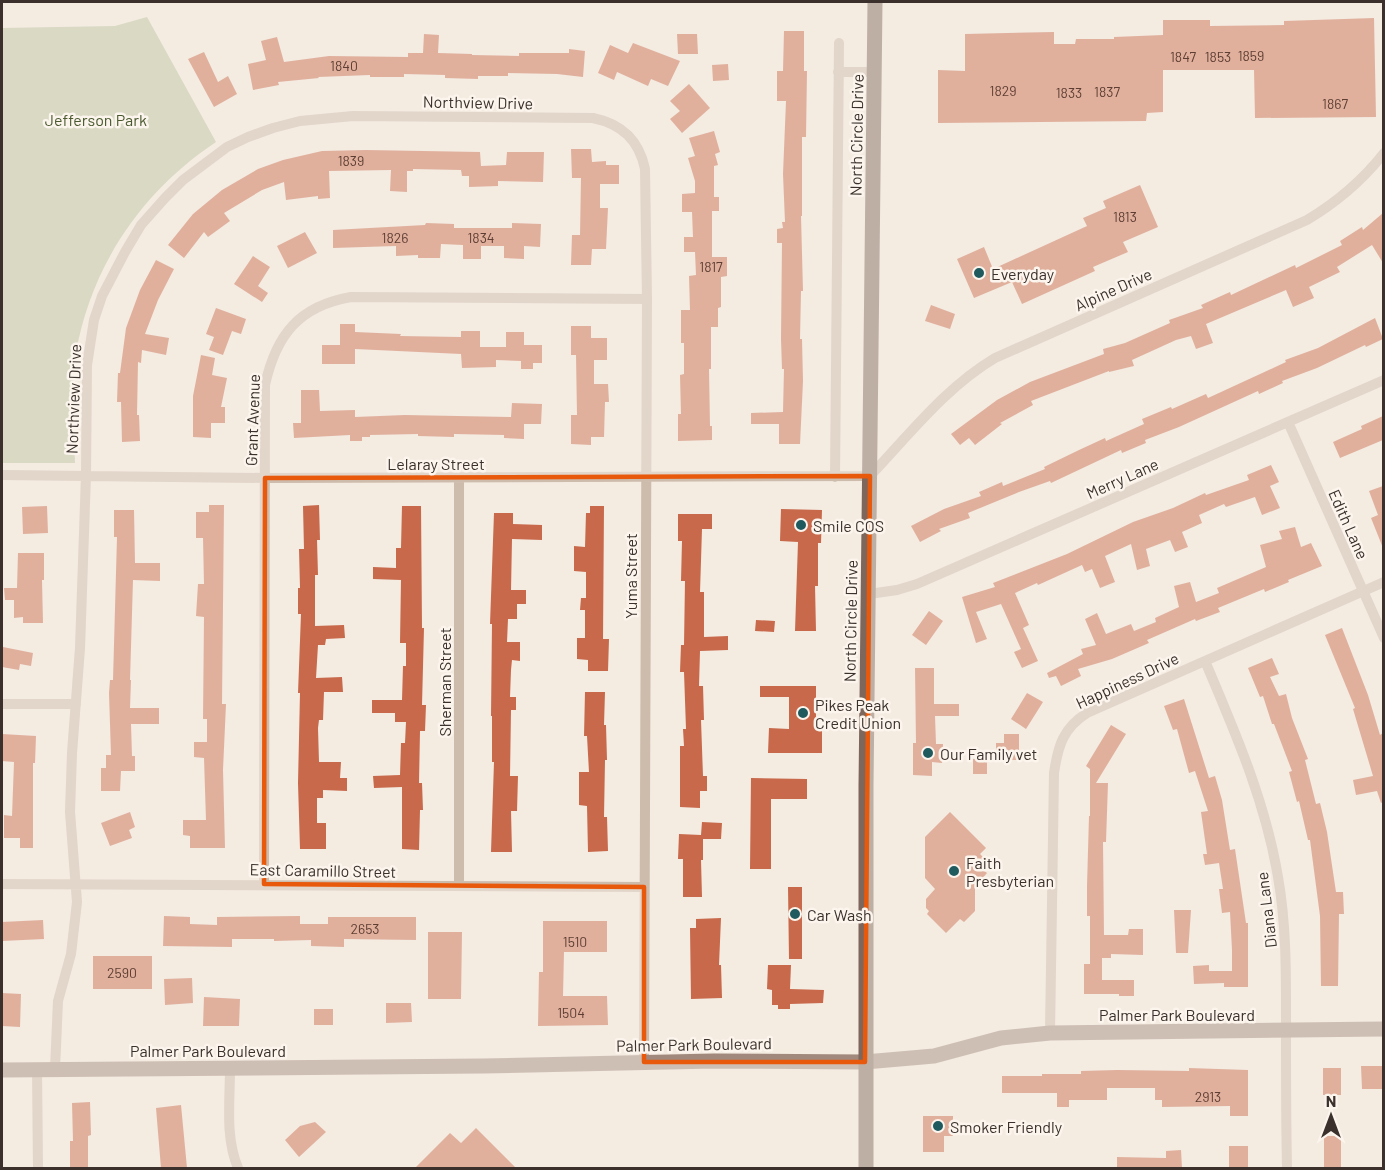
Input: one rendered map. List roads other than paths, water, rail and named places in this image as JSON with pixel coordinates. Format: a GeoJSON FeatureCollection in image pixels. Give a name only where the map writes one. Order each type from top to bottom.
{"type":"FeatureCollection","features":[{"type":"Feature","properties":{"kind":"main road","name":"North Circle Drive"},"geometry":{"type":"LineString","coordinates":[[866,1168],[870,476],[876,2]]}},
{"type":"Feature","properties":{"kind":"main road","name":"Palmer Park Boulevard"},"geometry":{"type":"LineString","coordinates":[[2,1070],[644,1062],[865,1062],[934,1056],[1001,1038],[1050,1033],[1383,1029]]}},
{"type":"Feature","properties":{"kind":"street"},"geometry":{"type":"LineString","coordinates":[[835,477],[839,43]]}},
{"type":"Feature","properties":{"kind":"street"},"geometry":{"type":"LineString","coordinates":[[838,72],[875,72]]}},
{"type":"Feature","properties":{"kind":"street","name":"Northview Drive"},"geometry":{"type":"LineString","coordinates":[[55,1069],[58,1001],[72,945],[77,902],[70,812],[80,648],[87,365],[94,320],[102,296],[141,225],[165,198],[206,162],[227,147],[273,128],[324,118],[353,116],[593,118]]}},
{"type":"Feature","properties":{"kind":"street","name":"Yuma Street"},"geometry":{"type":"LineString","coordinates":[[593,118],[607,121],[622,129],[642,153],[645,169],[647,299],[644,1062]]}},
{"type":"Feature","properties":{"kind":"street","name":"Alpine Drive"},"geometry":{"type":"LineString","coordinates":[[870,476],[948,394],[978,367],[1307,220],[1360,181],[1383,153]]}},
{"type":"Feature","properties":{"kind":"street","name":"Grant Avenue"},"geometry":{"type":"LineString","coordinates":[[264,884],[265,385],[269,367],[286,333],[297,320],[314,308],[333,300],[351,297],[647,299]]}},
{"type":"Feature","properties":{"kind":"street","name":"Merry Lane"},"geometry":{"type":"LineString","coordinates":[[869,594],[917,584],[1383,380]]}},
{"type":"Feature","properties":{"kind":"street","name":"Edith Lane"},"geometry":{"type":"LineString","coordinates":[[1288,422],[1383,638]]}},
{"type":"Feature","properties":{"kind":"street","name":"Lelaray Street"},"geometry":{"type":"LineString","coordinates":[[2,475],[265,478],[870,476]]}},
{"type":"Feature","properties":{"kind":"street","name":"Sherman Street"},"geometry":{"type":"LineString","coordinates":[[459,478],[459,886]]}},
{"type":"Feature","properties":{"kind":"street","name":"Happiness Drive"},"geometry":{"type":"LineString","coordinates":[[1050,1033],[1054,773],[1066,731],[1075,720],[1087,713],[1383,582]]}},
{"type":"Feature","properties":{"kind":"street","name":"Diana Lane"},"geometry":{"type":"LineString","coordinates":[[1205,661],[1246,757],[1265,814],[1279,877],[1286,938],[1287,1168]]}},
{"type":"Feature","properties":{"kind":"street"},"geometry":{"type":"LineString","coordinates":[[2,704],[76,704]]}},
{"type":"Feature","properties":{"kind":"street","name":"East Caramillo Street"},"geometry":{"type":"LineString","coordinates":[[2,884],[644,887]]}},
{"type":"Feature","properties":{"kind":"street"},"geometry":{"type":"LineString","coordinates":[[231,1068],[230,1139],[238,1168]]}},
{"type":"Feature","properties":{"kind":"street"},"geometry":{"type":"LineString","coordinates":[[37,1069],[38,1168]]}},
{"type":"Feature","properties":{"kind":"place","name":"Everyday"},"geometry":{"type":"Point","coordinates":[979,273]}},
{"type":"Feature","properties":{"kind":"place","name":"Smile COS"},"geometry":{"type":"Point","coordinates":[801,525]}},
{"type":"Feature","properties":{"kind":"place","name":"Pikes Peak Credit Union"},"geometry":{"type":"Point","coordinates":[803,713]}},
{"type":"Feature","properties":{"kind":"place","name":"Our Family vet"},"geometry":{"type":"Point","coordinates":[928,753]}},
{"type":"Feature","properties":{"kind":"place","name":"Faith Presbyterian"},"geometry":{"type":"Point","coordinates":[954,871]}},
{"type":"Feature","properties":{"kind":"place","name":"Car Wash"},"geometry":{"type":"Point","coordinates":[795,914]}},
{"type":"Feature","properties":{"kind":"place","name":"Smoker Friendly"},"geometry":{"type":"Point","coordinates":[938,1126]}},
{"type":"Feature","properties":{"kind":"park label","name":"Jefferson Park"},"geometry":{"type":"Point","coordinates":[96,119]}}]}
